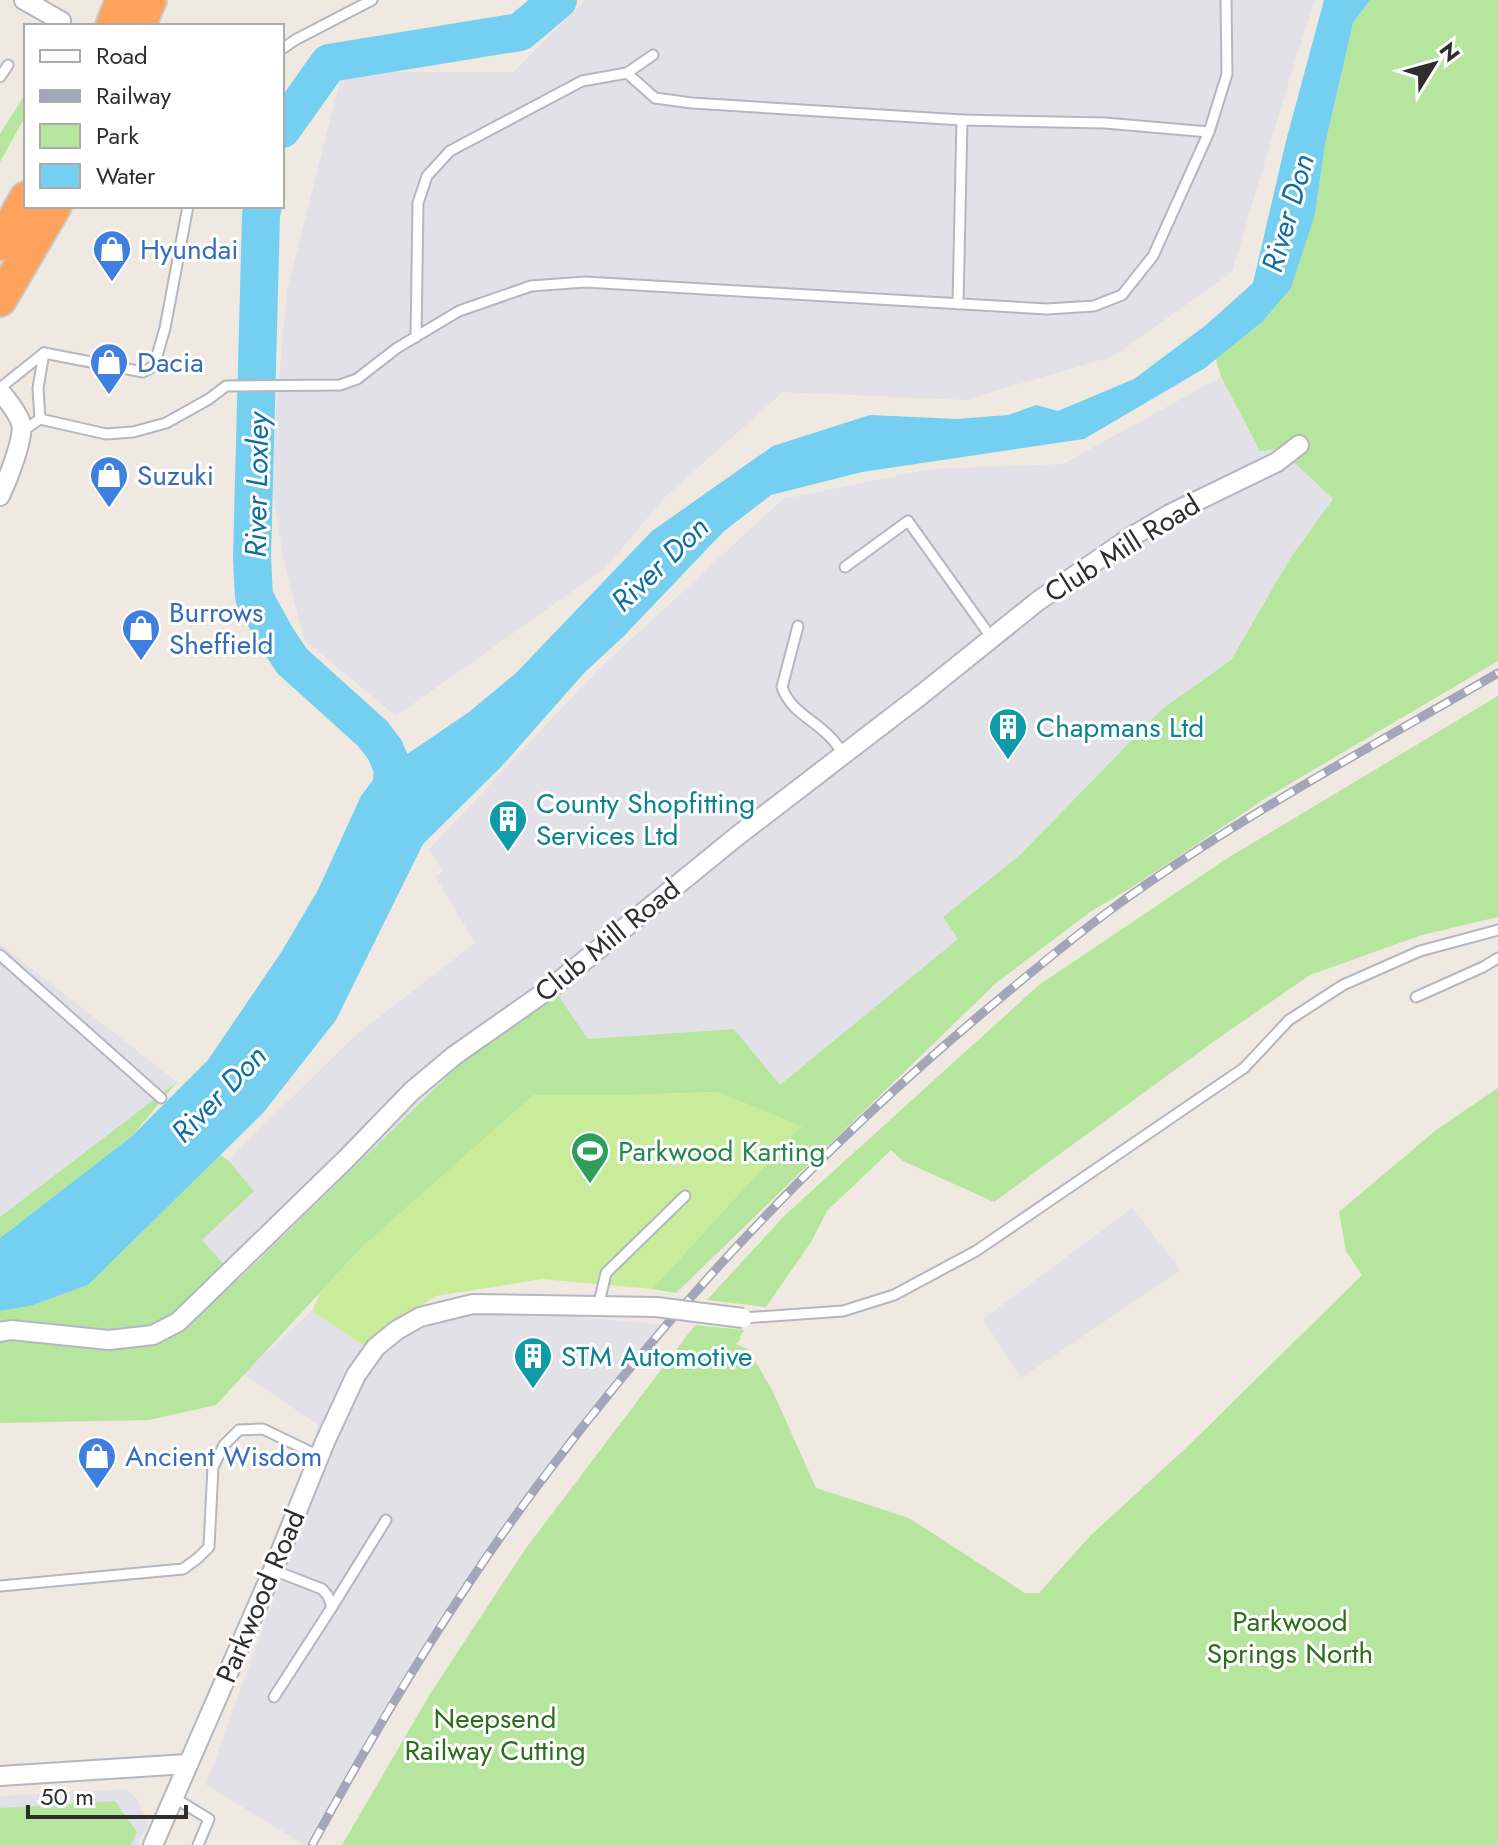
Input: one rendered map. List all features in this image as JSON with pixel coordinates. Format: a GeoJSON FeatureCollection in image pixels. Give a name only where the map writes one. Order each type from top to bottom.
{"type":"FeatureCollection","features":[{"type":"Feature","properties":{"kind":"highway"},"geometry":{"type":"LineString","coordinates":[[113,24],[122,0]]}},
{"type":"Feature","properties":{"kind":"highway"},"geometry":{"type":"LineString","coordinates":[[140,24],[150,0]]}},
{"type":"Feature","properties":{"kind":"highway"},"geometry":{"type":"LineString","coordinates":[[0,244],[24,202]]}},
{"type":"Feature","properties":{"kind":"highway"},"geometry":{"type":"LineString","coordinates":[[0,300],[54,208]]}},
{"type":"Feature","properties":{"kind":"street"},"geometry":{"type":"LineString","coordinates":[[24,0],[61,21]]}},
{"type":"Feature","properties":{"kind":"street"},"geometry":{"type":"LineString","coordinates":[[0,389],[21,424],[13,464],[0,496]]}},
{"type":"Feature","properties":{"kind":"street","name":"Club Mill Road"},"geometry":{"type":"LineString","coordinates":[[0,1332],[11,1330],[109,1340],[153,1335],[178,1322],[412,1091],[455,1055],[552,987],[712,856],[1038,601],[1131,537],[1170,514],[1277,462],[1299,445]]}},
{"type":"Feature","properties":{"kind":"street","name":"Parkwood Road"},"geometry":{"type":"LineString","coordinates":[[153,1845],[273,1570],[319,1456],[356,1375],[376,1347],[420,1317],[473,1304],[656,1307],[743,1318]]}},
{"type":"Feature","properties":{"kind":"street"},"geometry":{"type":"LineString","coordinates":[[0,1776],[187,1764]]}},
{"type":"Feature","properties":{"kind":"lane"},"geometry":{"type":"LineString","coordinates":[[284,48],[372,0]]}},
{"type":"Feature","properties":{"kind":"lane"},"geometry":{"type":"LineString","coordinates":[[21,432],[40,419],[106,434],[133,432],[166,423],[226,386],[340,385],[357,379],[397,348],[459,311],[531,286],[585,282],[1047,309],[1094,306],[1122,295],[1153,256],[1209,132],[1227,74],[1226,0]]}},
{"type":"Feature","properties":{"kind":"lane"},"geometry":{"type":"LineString","coordinates":[[416,337],[418,203],[427,176],[450,151],[582,81],[627,73],[653,55]]}},
{"type":"Feature","properties":{"kind":"lane"},"geometry":{"type":"LineString","coordinates":[[0,77],[8,65]]}},
{"type":"Feature","properties":{"kind":"lane"},"geometry":{"type":"LineString","coordinates":[[627,73],[655,98],[692,103],[962,120],[1105,123],[1209,132]]}},
{"type":"Feature","properties":{"kind":"lane"},"geometry":{"type":"LineString","coordinates":[[958,304],[962,120]]}},
{"type":"Feature","properties":{"kind":"lane"},"geometry":{"type":"LineString","coordinates":[[44,353],[143,372],[154,366],[165,328],[188,208]]}},
{"type":"Feature","properties":{"kind":"lane"},"geometry":{"type":"LineString","coordinates":[[40,419],[38,388],[44,353]]}},
{"type":"Feature","properties":{"kind":"lane"},"geometry":{"type":"LineString","coordinates":[[0,389],[44,353]]}},
{"type":"Feature","properties":{"kind":"lane"},"geometry":{"type":"LineString","coordinates":[[845,567],[908,521],[991,637]]}},
{"type":"Feature","properties":{"kind":"lane"},"geometry":{"type":"LineString","coordinates":[[798,626],[782,687],[793,707],[829,735],[843,753]]}},
{"type":"Feature","properties":{"kind":"lane"},"geometry":{"type":"LineString","coordinates":[[743,1318],[843,1311],[894,1295],[976,1251],[1244,1068],[1289,1020],[1343,985],[1420,951],[1498,930]]}},
{"type":"Feature","properties":{"kind":"lane"},"geometry":{"type":"LineString","coordinates":[[0,955],[161,1098]]}},
{"type":"Feature","properties":{"kind":"lane"},"geometry":{"type":"LineString","coordinates":[[1416,997],[1498,958]]}},
{"type":"Feature","properties":{"kind":"lane"},"geometry":{"type":"LineString","coordinates":[[598,1307],[606,1273],[685,1196]]}},
{"type":"Feature","properties":{"kind":"lane"},"geometry":{"type":"LineString","coordinates":[[0,1586],[183,1569],[209,1547],[213,1467],[224,1445],[239,1430],[263,1429],[319,1456]]}},
{"type":"Feature","properties":{"kind":"lane"},"geometry":{"type":"LineString","coordinates":[[274,1697],[386,1520]]}},
{"type":"Feature","properties":{"kind":"lane"},"geometry":{"type":"LineString","coordinates":[[273,1570],[322,1589],[332,1607]]}},
{"type":"Feature","properties":{"kind":"lane"},"geometry":{"type":"LineString","coordinates":[[173,1797],[209,1819],[198,1845]]}},
{"type":"Feature","properties":{"kind":"shaded area"},"geometry":{"type":"Polygon","coordinates":[[[586,0],[1315,0],[1232,272],[1114,356],[965,400],[783,392],[665,497],[605,568],[396,716],[304,640],[285,566],[270,479],[287,291],[342,72],[513,72],[586,0]]]}},
{"type":"Feature","properties":{"kind":"shaded area"},"geometry":{"type":"Polygon","coordinates":[[[1221,377],[1259,450],[1280,449],[1333,499],[1291,557],[1231,660],[1162,709],[1021,854],[943,917],[959,939],[780,1085],[734,1029],[588,1039],[464,1060],[238,1280],[201,1240],[254,1191],[228,1160],[356,1035],[475,943],[435,876],[443,872],[429,849],[596,672],[783,499],[931,469],[1063,464],[1221,377]]]}},
{"type":"Feature","properties":{"kind":"shaded area"},"geometry":{"type":"Polygon","coordinates":[[[0,944],[177,1082],[0,1217],[0,944]]]}},
{"type":"Feature","properties":{"kind":"shaded area"},"geometry":{"type":"Polygon","coordinates":[[[1132,1208],[1181,1270],[1021,1378],[983,1319],[1132,1208]]]}},
{"type":"Feature","properties":{"kind":"shaded area"},"geometry":{"type":"Polygon","coordinates":[[[312,1311],[363,1345],[446,1317],[525,1312],[666,1325],[495,1546],[305,1845],[206,1785],[287,1562],[318,1425],[243,1374],[312,1311]]]}},
{"type":"Feature","properties":{"kind":"shaded area"},"geometry":{"type":"Polygon","coordinates":[[[125,1789],[137,1799],[148,1824],[137,1845],[0,1845],[0,1796],[125,1789]]]}},
{"type":"Feature","properties":{"kind":"green space"},"geometry":{"type":"Polygon","coordinates":[[[1370,0],[1498,0],[1498,661],[1269,796],[1090,912],[996,983],[676,1293],[652,1289],[801,1126],[717,1092],[629,1095],[365,1244],[216,1405],[149,1420],[0,1423],[0,1311],[30,1306],[88,1285],[220,1155],[254,1191],[202,1240],[238,1280],[464,1060],[557,994],[588,1039],[734,1029],[780,1085],[958,939],[943,917],[1021,854],[1162,709],[1231,660],[1291,557],[1333,499],[1280,449],[1260,451],[1221,377],[1216,359],[1262,322],[1315,214],[1325,145],[1353,23],[1370,0]]]}},
{"type":"Feature","properties":{"kind":"green space"},"geometry":{"type":"Polygon","coordinates":[[[24,96],[24,119],[0,162],[0,134],[24,96]]]}},
{"type":"Feature","properties":{"kind":"green space"},"geometry":{"type":"Polygon","coordinates":[[[1498,696],[1498,917],[1422,935],[1310,975],[994,1202],[903,1161],[891,1150],[827,1211],[811,1242],[766,1307],[707,1300],[785,1215],[1039,985],[1226,859],[1498,696]]]}},
{"type":"Feature","properties":{"kind":"green space"},"geometry":{"type":"Polygon","coordinates":[[[177,1082],[131,1137],[0,1238],[0,1217],[177,1082]]]}},
{"type":"Feature","properties":{"kind":"green space","name":"Parkwood Springs North"},"geometry":{"type":"Polygon","coordinates":[[[1498,1088],[1498,1845],[342,1845],[430,1694],[526,1548],[695,1325],[744,1330],[736,1344],[749,1350],[773,1392],[816,1488],[909,1518],[1025,1593],[1039,1593],[1090,1536],[1186,1448],[1362,1275],[1346,1251],[1339,1212],[1436,1130],[1498,1088]]]}},
{"type":"Feature","properties":{"kind":"green space","name":"Parkwood Karting"},"geometry":{"type":"Polygon","coordinates":[[[717,1092],[802,1126],[652,1289],[542,1279],[436,1296],[363,1345],[312,1311],[321,1292],[365,1244],[533,1095],[717,1092]]]}},
{"type":"Feature","properties":{"kind":"green space"},"geometry":{"type":"Polygon","coordinates":[[[115,1801],[137,1832],[131,1845],[0,1845],[0,1808],[115,1801]]]}},
{"type":"Feature","properties":{"kind":"water","name":"River Don"},"geometry":{"type":"Polygon","coordinates":[[[1324,0],[1370,0],[1353,23],[1325,145],[1315,214],[1291,288],[1262,322],[1205,368],[1084,439],[862,472],[771,495],[723,532],[623,637],[585,672],[502,766],[423,844],[336,1020],[263,1113],[88,1285],[30,1306],[0,1311],[0,1238],[131,1137],[208,1060],[282,951],[318,890],[361,796],[373,780],[374,762],[393,744],[403,757],[469,712],[516,673],[652,531],[773,446],[870,415],[957,419],[1008,415],[1036,405],[1058,411],[1134,379],[1206,325],[1253,283],[1286,141],[1324,0]]]}},
{"type":"Feature","properties":{"kind":"waterway","name":"River Loxley"},"geometry":{"type":"LineString","coordinates":[[284,126],[329,63],[520,32],[558,0]]}},
{"type":"Feature","properties":{"kind":"waterway","name":"River Loxley"},"geometry":{"type":"LineString","coordinates":[[263,208],[252,557],[254,597],[292,661],[373,734],[385,750],[405,796]]}},
{"type":"Feature","properties":{"kind":"railway"},"geometry":{"type":"LineString","coordinates":[[312,1845],[419,1661],[476,1572],[538,1485],[638,1358],[802,1179],[919,1068],[1029,974],[1113,908],[1206,844],[1498,673]]}},
{"type":"Feature","properties":{"kind":"place","name":"Hyundai"},"geometry":{"type":"Point","coordinates":[112,283]}},
{"type":"Feature","properties":{"kind":"place","name":"Dacia"},"geometry":{"type":"Point","coordinates":[109,396]}},
{"type":"Feature","properties":{"kind":"place","name":"Suzuki"},"geometry":{"type":"Point","coordinates":[109,509]}},
{"type":"Feature","properties":{"kind":"place","name":"Burrows Sheffield"},"geometry":{"type":"Point","coordinates":[141,662]}},
{"type":"Feature","properties":{"kind":"place","name":"Chapmans Ltd"},"geometry":{"type":"Point","coordinates":[1008,761]}},
{"type":"Feature","properties":{"kind":"place","name":"County Shopfitting Services Ltd"},"geometry":{"type":"Point","coordinates":[508,853]}},
{"type":"Feature","properties":{"kind":"place","name":"Parkwood Karting"},"geometry":{"type":"Point","coordinates":[590,1185]}},
{"type":"Feature","properties":{"kind":"place","name":"STM Automotive"},"geometry":{"type":"Point","coordinates":[533,1390]}},
{"type":"Feature","properties":{"kind":"place","name":"Ancient Wisdom"},"geometry":{"type":"Point","coordinates":[97,1490]}},
{"type":"Feature","properties":{"kind":"park label","name":"Neepsend Railway Cutting"},"geometry":{"type":"Point","coordinates":[495,1734]}}]}
